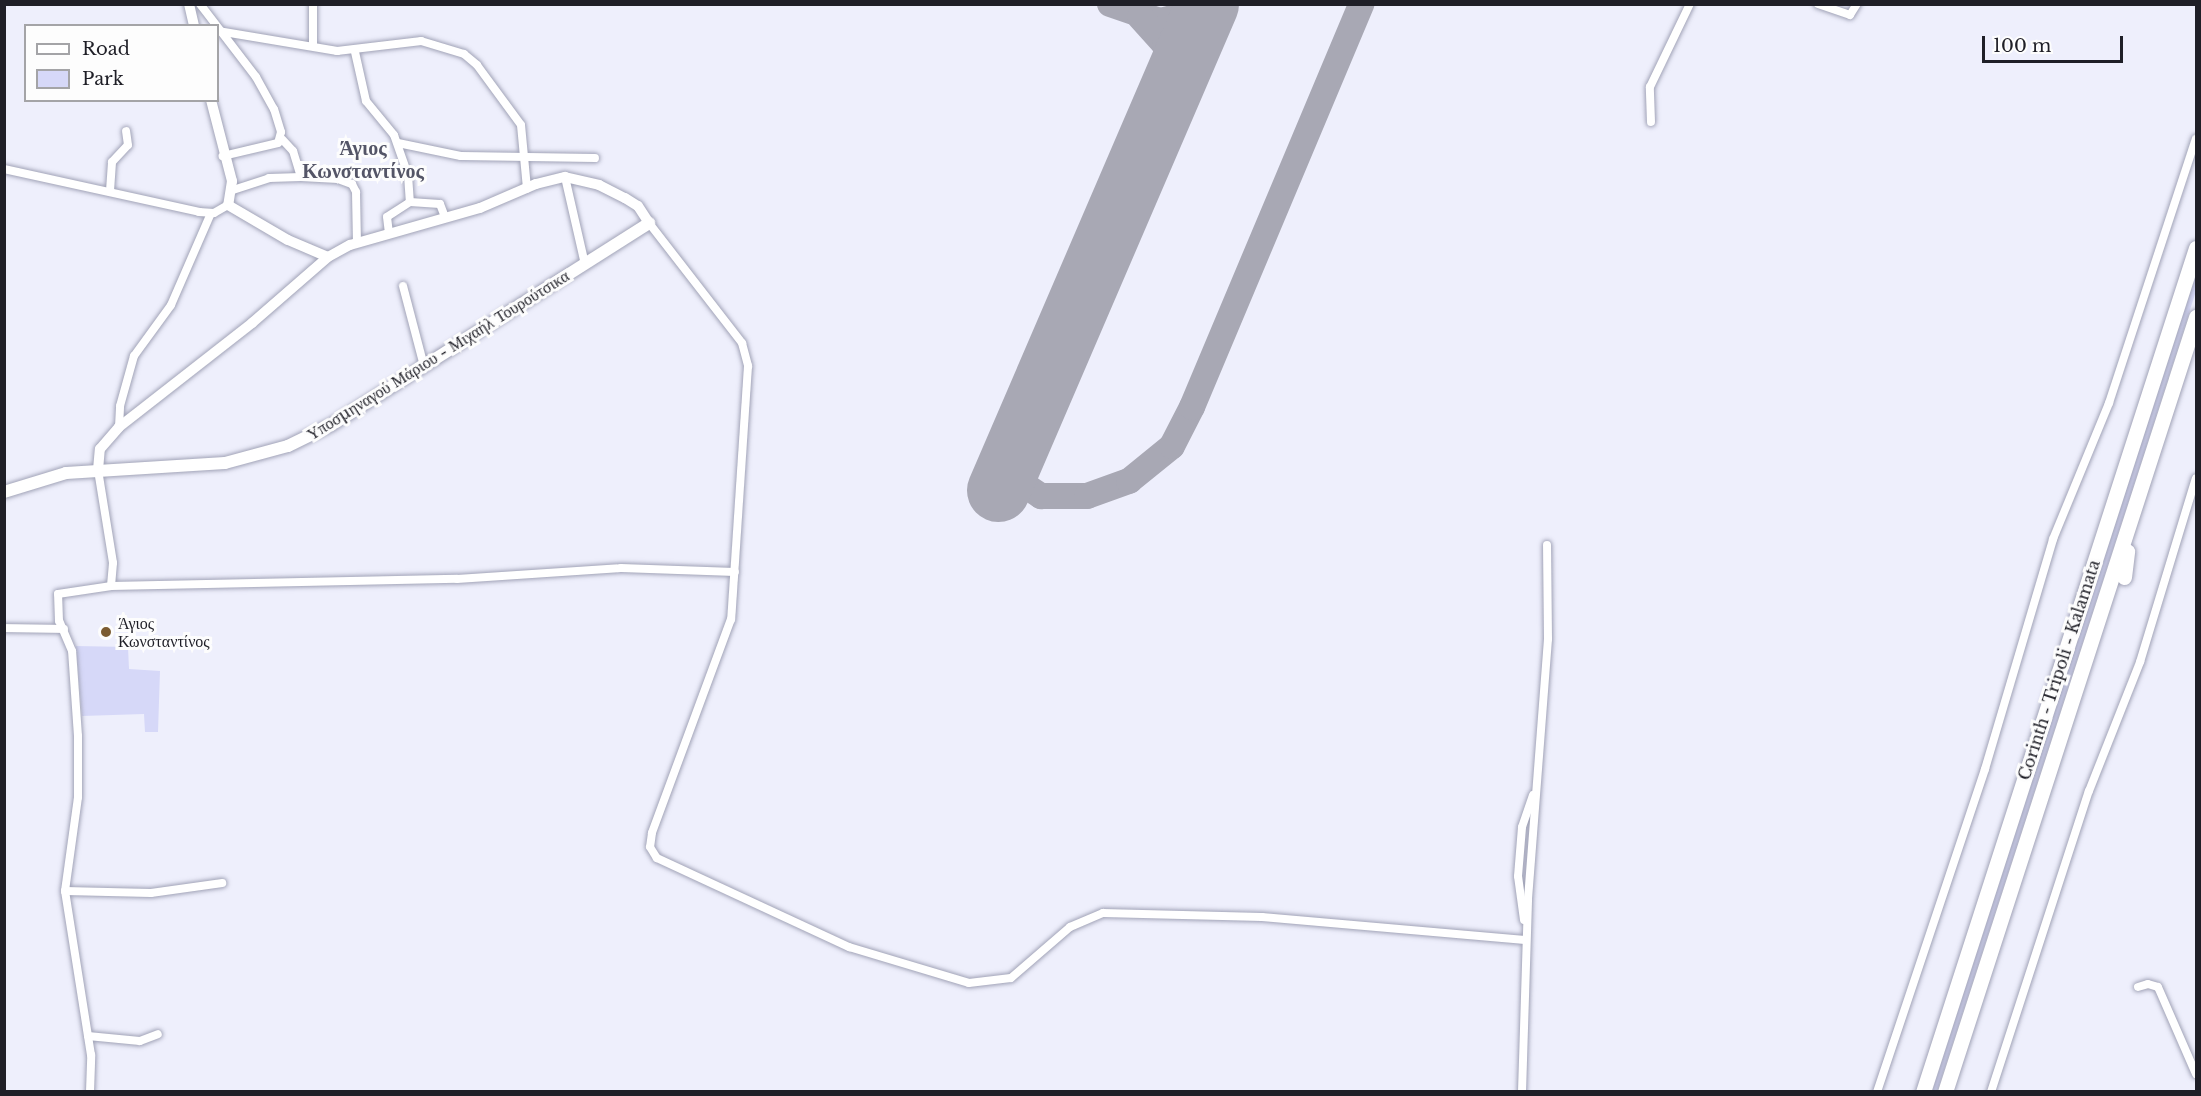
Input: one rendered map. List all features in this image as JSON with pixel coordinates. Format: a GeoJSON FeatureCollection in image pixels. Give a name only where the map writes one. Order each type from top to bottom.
{"type":"FeatureCollection","features":[{"type":"Feature","properties":{"kind":"highway","name":"Corinth - Tripoli - Kalamata"},"geometry":{"type":"LineString","coordinates":[[1923,1092],[2196,248]]}},
{"type":"Feature","properties":{"kind":"highway","name":"Corinth - Tripoli - Kalamata"},"geometry":{"type":"LineString","coordinates":[[1945,1092],[2196,317]]}},
{"type":"Feature","properties":{"kind":"highway"},"geometry":{"type":"LineString","coordinates":[[2124,577],[2134,509]]}},
{"type":"Feature","properties":{"kind":"highway"},"geometry":{"type":"LineString","coordinates":[[2093,531],[2111,510]]}},
{"type":"Feature","properties":{"kind":"highway"},"geometry":{"type":"LineString","coordinates":[[2049,681],[2049,701]]}},
{"type":"Feature","properties":{"kind":"highway"},"geometry":{"type":"LineString","coordinates":[[2047,776],[2079,709]]}},
{"type":"Feature","properties":{"kind":"main road","name":"Υποσμηναγού Μάριου - Μιχαήλ Τουρούτσικα"},"geometry":{"type":"LineString","coordinates":[[4,492],[58,475],[98,470],[207,464],[263,456],[331,425],[649,223]]}},
{"type":"Feature","properties":{"kind":"street"},"geometry":{"type":"LineString","coordinates":[[189,4],[194,24]]}},
{"type":"Feature","properties":{"kind":"street"},"geometry":{"type":"LineString","coordinates":[[200,4],[215,24]]}},
{"type":"Feature","properties":{"kind":"street"},"geometry":{"type":"LineString","coordinates":[[313,4],[313,46]]}},
{"type":"Feature","properties":{"kind":"street"},"geometry":{"type":"LineString","coordinates":[[1652,122],[1650,87],[1690,4]]}},
{"type":"Feature","properties":{"kind":"street"},"geometry":{"type":"LineString","coordinates":[[1818,4],[1850,15],[1857,4]]}},
{"type":"Feature","properties":{"kind":"street"},"geometry":{"type":"LineString","coordinates":[[220,30],[355,52],[421,41],[464,54],[477,65],[521,125],[527,189]]}},
{"type":"Feature","properties":{"kind":"street"},"geometry":{"type":"LineString","coordinates":[[220,30],[269,96],[282,139],[293,151],[301,177]]}},
{"type":"Feature","properties":{"kind":"street"},"geometry":{"type":"LineString","coordinates":[[355,52],[366,101],[387,123],[398,143],[408,175],[410,202]]}},
{"type":"Feature","properties":{"kind":"street"},"geometry":{"type":"LineString","coordinates":[[4,169],[211,213],[228,205],[233,190],[211,102]]}},
{"type":"Feature","properties":{"kind":"street"},"geometry":{"type":"LineString","coordinates":[[110,191],[112,162],[128,145],[126,131]]}},
{"type":"Feature","properties":{"kind":"street"},"geometry":{"type":"LineString","coordinates":[[223,156],[270,146],[282,139]]}},
{"type":"Feature","properties":{"kind":"street"},"geometry":{"type":"LineString","coordinates":[[1877,1092],[1985,769],[2054,539],[2109,403],[2196,139]]}},
{"type":"Feature","properties":{"kind":"street"},"geometry":{"type":"LineString","coordinates":[[398,143],[461,156],[595,158]]}},
{"type":"Feature","properties":{"kind":"street"},"geometry":{"type":"LineString","coordinates":[[565,177],[585,264]]}},
{"type":"Feature","properties":{"kind":"street"},"geometry":{"type":"LineString","coordinates":[[111,586],[113,563],[98,470],[100,449],[119,427],[252,323],[328,257],[357,242],[480,208],[565,177],[593,183],[638,206],[742,343],[747,358],[735,572],[727,639],[650,843],[657,858],[849,947],[943,977],[981,984],[1017,975],[1070,927],[1103,913],[1262,917],[1525,940]]}},
{"type":"Feature","properties":{"kind":"street"},"geometry":{"type":"LineString","coordinates":[[233,190],[269,178],[338,178],[352,184],[356,192],[357,242]]}},
{"type":"Feature","properties":{"kind":"street"},"geometry":{"type":"LineString","coordinates":[[389,234],[387,217],[410,202],[440,204],[445,217]]}},
{"type":"Feature","properties":{"kind":"street"},"geometry":{"type":"LineString","coordinates":[[228,205],[288,240],[328,257]]}},
{"type":"Feature","properties":{"kind":"street"},"geometry":{"type":"LineString","coordinates":[[119,427],[122,396],[134,356],[171,305],[211,213]]}},
{"type":"Feature","properties":{"kind":"street"},"geometry":{"type":"LineString","coordinates":[[403,286],[424,366]]}},
{"type":"Feature","properties":{"kind":"street"},"geometry":{"type":"LineString","coordinates":[[1991,1092],[2089,791],[2140,662],[2196,478]]}},
{"type":"Feature","properties":{"kind":"street"},"geometry":{"type":"LineString","coordinates":[[1522,1092],[1525,940],[1548,639],[1547,545]]}},
{"type":"Feature","properties":{"kind":"street"},"geometry":{"type":"LineString","coordinates":[[90,1092],[88,1036],[65,891],[78,797],[78,765],[72,651],[59,621],[58,594],[111,586],[457,579],[621,568],[735,572]]}},
{"type":"Feature","properties":{"kind":"street"},"geometry":{"type":"LineString","coordinates":[[4,628],[64,629]]}},
{"type":"Feature","properties":{"kind":"street"},"geometry":{"type":"LineString","coordinates":[[65,891],[151,893],[222,883]]}},
{"type":"Feature","properties":{"kind":"street"},"geometry":{"type":"LineString","coordinates":[[2138,987],[2148,984],[2158,987],[2196,1074]]}},
{"type":"Feature","properties":{"kind":"street"},"geometry":{"type":"LineString","coordinates":[[88,1036],[140,1041],[158,1034]]}},
{"type":"Feature","properties":{"kind":"green space"},"geometry":{"type":"Polygon","coordinates":[[[2196,275],[2196,291],[2153,425],[1937,1091],[1932,1092],[2196,275]]]}},
{"type":"Feature","properties":{"kind":"green space"},"geometry":{"type":"Polygon","coordinates":[[[76,646],[128,647],[129,669],[160,671],[158,732],[145,732],[144,714],[82,716],[76,646]]]}},
{"type":"Feature","properties":{"kind":"taxiway"},"geometry":{"type":"LineString","coordinates":[[1110,4],[1160,21],[1188,14],[1200,4]]}},
{"type":"Feature","properties":{"kind":"taxiway"},"geometry":{"type":"LineString","coordinates":[[1012,458],[1023,484],[1041,496],[1087,496],[1129,481],[1172,446],[1192,407],[1361,4]]}},
{"type":"Feature","properties":{"kind":"taxiway"},"geometry":{"type":"LineString","coordinates":[[1140,17],[1165,45],[1173,85]]}},
{"type":"Feature","properties":{"kind":"runway"},"geometry":{"type":"LineString","coordinates":[[998,490],[1207,4]]}},
{"type":"Feature","properties":{"kind":"place","name":"Άγιος Κωνσταντίνος"},"geometry":{"type":"Point","coordinates":[106,632]}},
{"type":"Feature","properties":{"kind":"district","name":"Άγιος Κωνσταντίνος"},"geometry":{"type":"Point","coordinates":[363,160]}}]}
